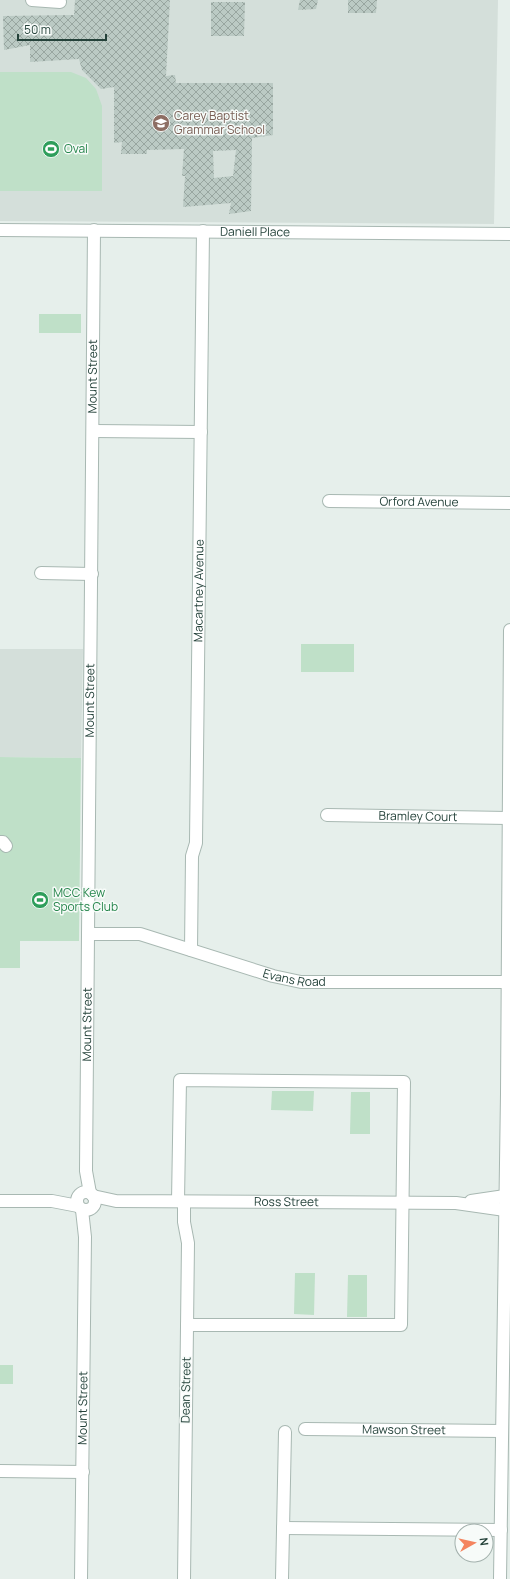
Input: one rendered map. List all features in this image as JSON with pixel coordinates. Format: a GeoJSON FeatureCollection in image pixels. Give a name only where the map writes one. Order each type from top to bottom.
{"type":"FeatureCollection","features":[{"type":"Feature","properties":{"kind":"street"},"geometry":{"type":"LineString","coordinates":[[32,0],[60,2],[59,0]]}},
{"type":"Feature","properties":{"kind":"street","name":"Daniell Place"},"geometry":{"type":"LineString","coordinates":[[0,230],[510,234]]}},
{"type":"Feature","properties":{"kind":"street","name":"Mount Street"},"geometry":{"type":"LineString","coordinates":[[81,1579],[94,431],[94,230]]}},
{"type":"Feature","properties":{"kind":"street","name":"Macartney Avenue"},"geometry":{"type":"LineString","coordinates":[[191,950],[192,856],[196,843],[203,231]]}},
{"type":"Feature","properties":{"kind":"street"},"geometry":{"type":"LineString","coordinates":[[94,431],[200,432]]}},
{"type":"Feature","properties":{"kind":"street","name":"Orford Avenue"},"geometry":{"type":"LineString","coordinates":[[329,501],[510,503]]}},
{"type":"Feature","properties":{"kind":"street"},"geometry":{"type":"LineString","coordinates":[[41,573],[92,574]]}},
{"type":"Feature","properties":{"kind":"street"},"geometry":{"type":"LineString","coordinates":[[500,1579],[502,1430],[507,1347],[505,1196],[508,1107],[507,982],[510,630]]}},
{"type":"Feature","properties":{"kind":"street","name":"Bramley Court"},"geometry":{"type":"LineString","coordinates":[[327,815],[508,818]]}},
{"type":"Feature","properties":{"kind":"street","name":"Evans Road"},"geometry":{"type":"LineString","coordinates":[[88,934],[138,934],[273,976],[301,982],[507,982]]}},
{"type":"Feature","properties":{"kind":"street","name":"Dean Street"},"geometry":{"type":"LineString","coordinates":[[184,1579],[188,1243],[181,1201],[180,1080],[404,1082],[403,1203]]}},
{"type":"Feature","properties":{"kind":"street","name":"Ross Street"},"geometry":{"type":"LineString","coordinates":[[0,1201],[456,1203],[505,1196]]}},
{"type":"Feature","properties":{"kind":"street"},"geometry":{"type":"LineString","coordinates":[[187,1325],[401,1325],[403,1203]]}},
{"type":"Feature","properties":{"kind":"street","name":"Ross Street"},"geometry":{"type":"LineString","coordinates":[[456,1203],[505,1210]]}},
{"type":"Feature","properties":{"kind":"street","name":"Mawson Street"},"geometry":{"type":"LineString","coordinates":[[305,1429],[502,1430]]}},
{"type":"Feature","properties":{"kind":"street"},"geometry":{"type":"LineString","coordinates":[[282,1579],[285,1432]]}},
{"type":"Feature","properties":{"kind":"street"},"geometry":{"type":"LineString","coordinates":[[0,1471],[83,1472]]}},
{"type":"Feature","properties":{"kind":"street"},"geometry":{"type":"LineString","coordinates":[[283,1528],[501,1530]]}},
{"type":"Feature","properties":{"kind":"shaded area","name":"Carey Baptist Grammar School"},"geometry":{"type":"Polygon","coordinates":[[[0,0],[498,0],[494,224],[0,221],[0,0]]]}},
{"type":"Feature","properties":{"kind":"shaded area"},"geometry":{"type":"Polygon","coordinates":[[[0,649],[83,649],[81,758],[0,757],[0,649]]]}},
{"type":"Feature","properties":{"kind":"green space","name":"Oval"},"geometry":{"type":"Polygon","coordinates":[[[0,72],[71,72],[86,78],[96,89],[102,106],[102,191],[0,191],[0,72]]]}},
{"type":"Feature","properties":{"kind":"green space"},"geometry":{"type":"Polygon","coordinates":[[[39,314],[81,314],[81,333],[39,333],[39,314]]]}},
{"type":"Feature","properties":{"kind":"green space"},"geometry":{"type":"Polygon","coordinates":[[[301,644],[354,644],[354,672],[301,672],[301,644]]]}},
{"type":"Feature","properties":{"kind":"green space","name":"MCC Kew Sports Club"},"geometry":{"type":"Polygon","coordinates":[[[0,757],[81,758],[79,941],[20,941],[20,968],[0,968],[0,757]]]}},
{"type":"Feature","properties":{"kind":"green space"},"geometry":{"type":"Polygon","coordinates":[[[272,1091],[314,1091],[313,1111],[271,1110],[272,1091]]]}},
{"type":"Feature","properties":{"kind":"green space"},"geometry":{"type":"Polygon","coordinates":[[[351,1092],[370,1092],[370,1134],[350,1134],[351,1092]]]}},
{"type":"Feature","properties":{"kind":"green space"},"geometry":{"type":"Polygon","coordinates":[[[295,1273],[315,1273],[314,1315],[294,1314],[295,1273]]]}},
{"type":"Feature","properties":{"kind":"green space"},"geometry":{"type":"Polygon","coordinates":[[[348,1275],[367,1275],[367,1317],[347,1317],[348,1275]]]}},
{"type":"Feature","properties":{"kind":"green space"},"geometry":{"type":"Polygon","coordinates":[[[0,1365],[13,1365],[13,1384],[0,1384],[0,1365]]]}},
{"type":"Feature","properties":{"kind":"building"},"geometry":{"type":"Polygon","coordinates":[[[75,0],[170,0],[166,76],[175,75],[176,83],[273,83],[273,135],[252,138],[251,211],[229,214],[231,203],[183,207],[185,176],[182,176],[184,149],[147,150],[147,154],[121,154],[122,142],[114,143],[114,87],[101,89],[82,70],[79,59],[30,62],[30,45],[4,50],[3,16],[74,15],[75,0]],[[236,150],[213,151],[214,178],[233,176],[236,150]]]}},
{"type":"Feature","properties":{"kind":"building"},"geometry":{"type":"Polygon","coordinates":[[[300,0],[318,0],[316,9],[298,10],[300,0]]]}},
{"type":"Feature","properties":{"kind":"building"},"geometry":{"type":"Polygon","coordinates":[[[348,0],[377,0],[376,13],[348,13],[348,0]]]}},
{"type":"Feature","properties":{"kind":"building"},"geometry":{"type":"Polygon","coordinates":[[[211,2],[245,2],[244,36],[211,36],[211,2]]]}},
{"type":"Feature","properties":{"kind":"place","name":"Carey Baptist Grammar School"},"geometry":{"type":"Point","coordinates":[161,123]}},
{"type":"Feature","properties":{"kind":"place","name":"Oval"},"geometry":{"type":"Point","coordinates":[51,149]}},
{"type":"Feature","properties":{"kind":"place","name":"MCC Kew Sports Club"},"geometry":{"type":"Point","coordinates":[40,900]}}]}
